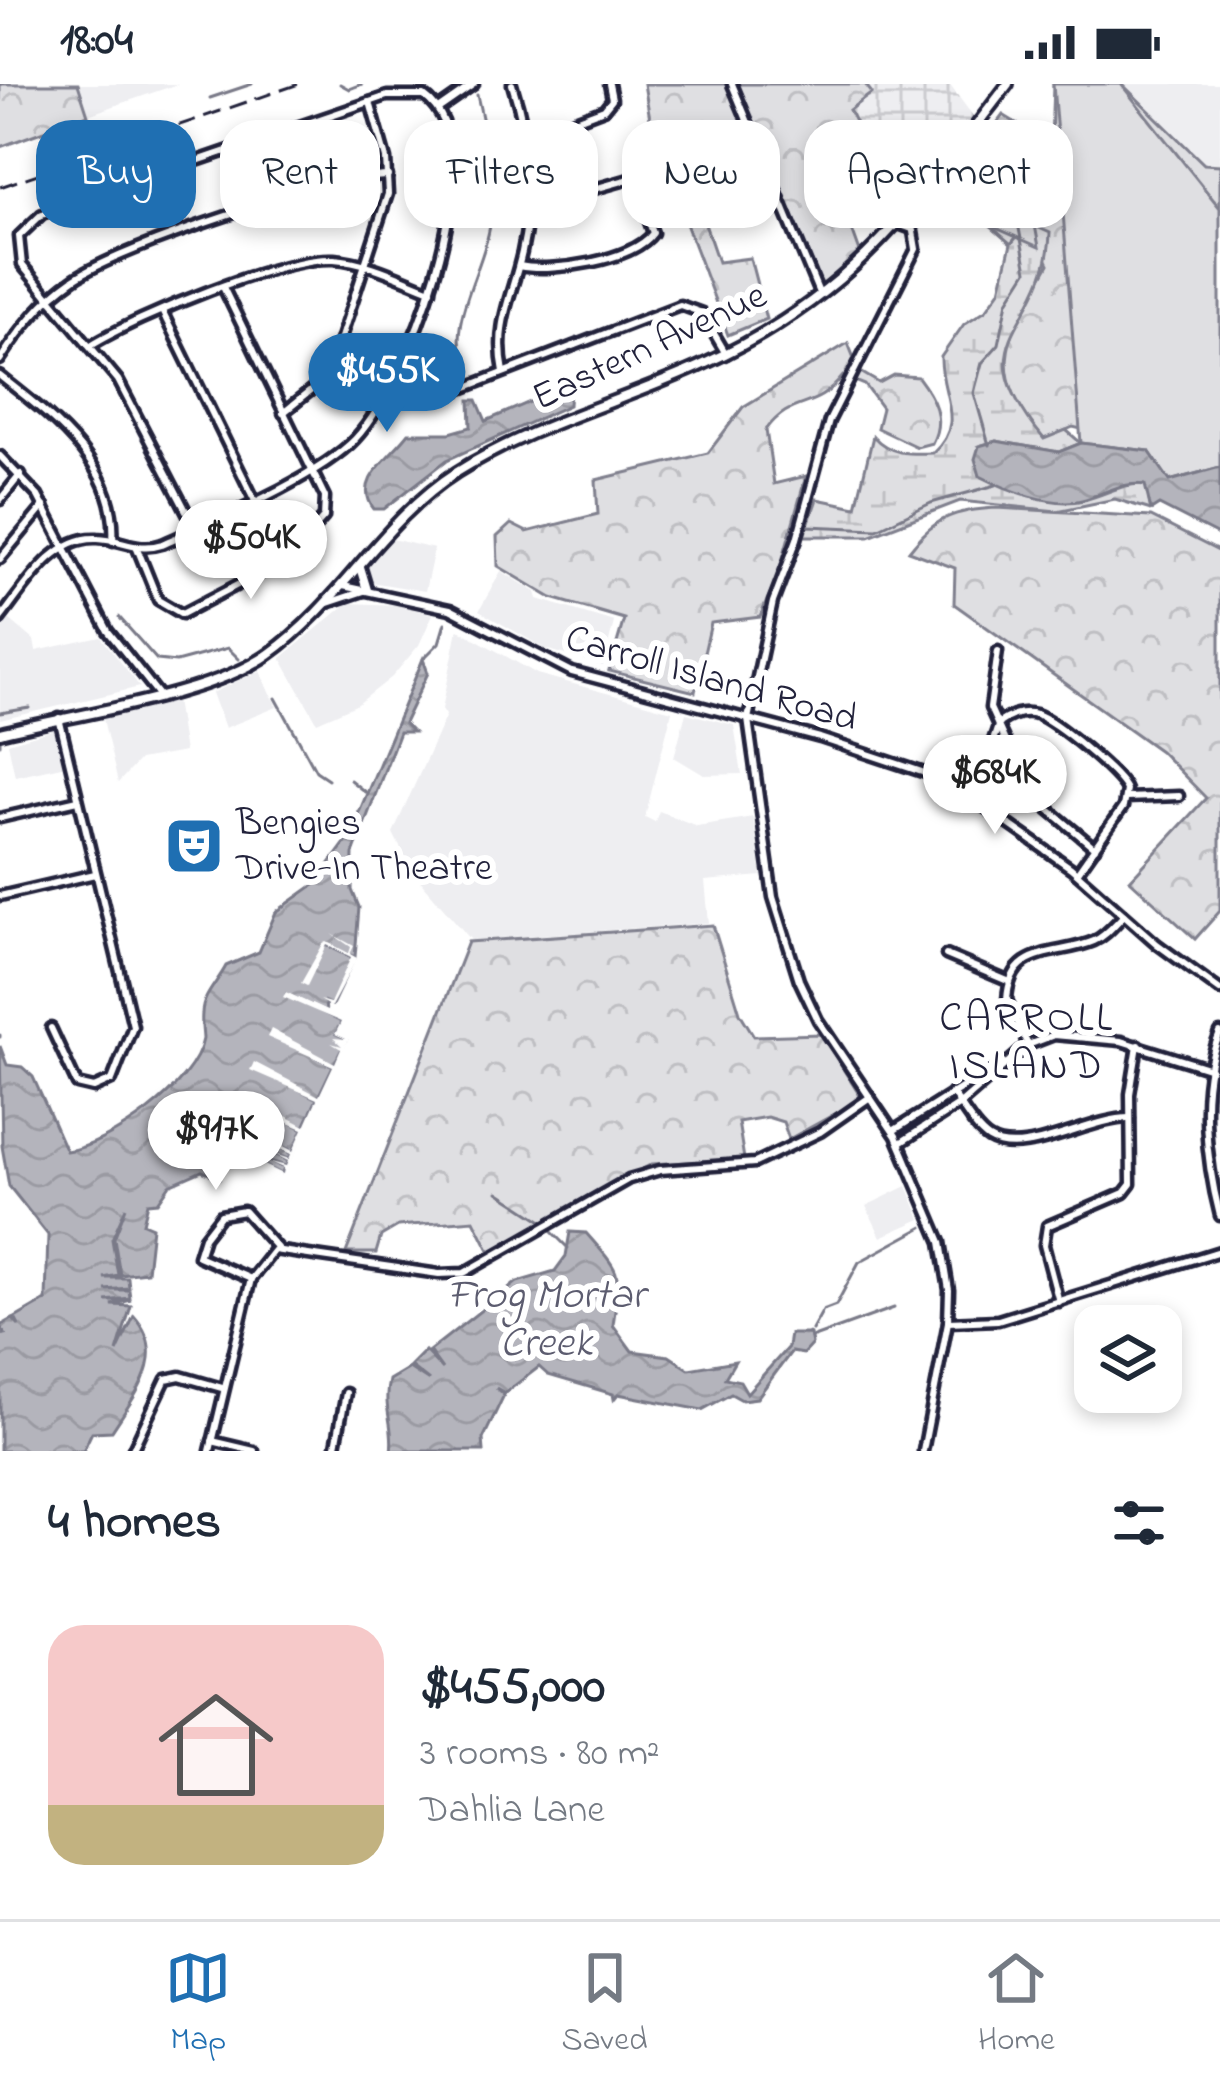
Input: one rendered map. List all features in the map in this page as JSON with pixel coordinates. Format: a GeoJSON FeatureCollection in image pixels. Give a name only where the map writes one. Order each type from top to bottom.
{"type":"FeatureCollection","features":[{"type":"Feature","properties":{"kind":"main road","name":"Eastern Avenue"},"geometry":{"type":"LineString","coordinates":[[981,120],[1008,84]]}},
{"type":"Feature","properties":{"kind":"main road","name":"Eastern Avenue"},"geometry":{"type":"LineString","coordinates":[[0,733],[159,694],[254,663],[343,586],[409,508],[470,464],[726,354],[820,297],[897,228]]}},
{"type":"Feature","properties":{"kind":"main road"},"geometry":{"type":"LineString","coordinates":[[360,566],[368,590]]}},
{"type":"Feature","properties":{"kind":"street"},"geometry":{"type":"LineString","coordinates":[[438,109],[474,84]]}},
{"type":"Feature","properties":{"kind":"street"},"geometry":{"type":"LineString","coordinates":[[512,84],[522,120]]}},
{"type":"Feature","properties":{"kind":"street"},"geometry":{"type":"LineString","coordinates":[[576,120],[604,110],[612,99],[609,84]]}},
{"type":"Feature","properties":{"kind":"street"},"geometry":{"type":"LineString","coordinates":[[732,84],[820,297]]}},
{"type":"Feature","properties":{"kind":"street"},"geometry":{"type":"LineString","coordinates":[[195,528],[130,399],[17,253],[19,236],[30,222],[370,102],[411,92],[438,109]]}},
{"type":"Feature","properties":{"kind":"street"},"geometry":{"type":"LineString","coordinates":[[283,413],[315,388],[332,365],[368,266],[388,176],[370,102]]}},
{"type":"Feature","properties":{"kind":"street"},"geometry":{"type":"LineString","coordinates":[[0,619],[4,607],[64,548],[92,538],[137,548],[162,544],[311,471],[355,440],[395,379],[430,290],[451,209],[438,109]]}},
{"type":"Feature","properties":{"kind":"street"},"geometry":{"type":"LineString","coordinates":[[0,360],[50,297],[114,258],[334,183],[388,176]]}},
{"type":"Feature","properties":{"kind":"street"},"geometry":{"type":"LineString","coordinates":[[519,266],[565,269],[642,244],[653,233],[633,178],[598,188]]}},
{"type":"Feature","properties":{"kind":"street"},"geometry":{"type":"LineString","coordinates":[[504,372],[499,327],[519,266],[525,228]]}},
{"type":"Feature","properties":{"kind":"street"},"geometry":{"type":"LineString","coordinates":[[909,228],[913,230],[913,256],[830,421],[794,550],[773,602],[748,719],[784,938],[808,1002],[900,1143],[940,1242],[949,1290],[948,1322],[923,1451]]}},
{"type":"Feature","properties":{"kind":"street"},"geometry":{"type":"LineString","coordinates":[[91,344],[162,310],[313,260],[368,266],[430,290]]}},
{"type":"Feature","properties":{"kind":"street"},"geometry":{"type":"LineString","coordinates":[[137,548],[158,600],[173,613],[188,611],[274,568],[305,544],[326,512],[224,289]]}},
{"type":"Feature","properties":{"kind":"street"},"geometry":{"type":"LineString","coordinates":[[395,379],[444,396],[680,304],[702,313],[726,354]]}},
{"type":"Feature","properties":{"kind":"street"},"geometry":{"type":"LineString","coordinates":[[162,310],[254,499]]}},
{"type":"Feature","properties":{"kind":"street"},"geometry":{"type":"LineString","coordinates":[[0,376],[59,424],[88,459],[115,512],[113,541]]}},
{"type":"Feature","properties":{"kind":"street"},"geometry":{"type":"LineString","coordinates":[[0,456],[21,474],[44,506],[116,642],[159,694]]}},
{"type":"Feature","properties":{"kind":"street"},"geometry":{"type":"LineString","coordinates":[[0,500],[21,474]]}},
{"type":"Feature","properties":{"kind":"street"},"geometry":{"type":"LineString","coordinates":[[0,559],[44,506]]}},
{"type":"Feature","properties":{"kind":"street","name":"Carroll Island Road"},"geometry":{"type":"LineString","coordinates":[[343,586],[450,609],[572,672],[924,771],[974,797],[1077,873],[1220,990]]}},
{"type":"Feature","properties":{"kind":"street"},"geometry":{"type":"LineString","coordinates":[[325,604],[368,590]]}},
{"type":"Feature","properties":{"kind":"street"},"geometry":{"type":"LineString","coordinates":[[998,651],[989,704],[1028,792],[1095,848]]}},
{"type":"Feature","properties":{"kind":"street"},"geometry":{"type":"LineString","coordinates":[[974,797],[999,723],[1019,713],[1043,717],[1119,776],[1126,798],[1077,873]]}},
{"type":"Feature","properties":{"kind":"street"},"geometry":{"type":"LineString","coordinates":[[51,1028],[76,1084],[94,1088],[112,1080],[134,1026],[59,718]]}},
{"type":"Feature","properties":{"kind":"street"},"geometry":{"type":"LineString","coordinates":[[1126,798],[1179,796]]}},
{"type":"Feature","properties":{"kind":"street"},"geometry":{"type":"LineString","coordinates":[[0,818],[78,800]]}},
{"type":"Feature","properties":{"kind":"street"},"geometry":{"type":"LineString","coordinates":[[0,896],[95,874]]}},
{"type":"Feature","properties":{"kind":"street"},"geometry":{"type":"LineString","coordinates":[[1028,1045],[1008,1007],[1010,982],[1029,957],[1097,940],[1124,915]]}},
{"type":"Feature","properties":{"kind":"street"},"geometry":{"type":"LineString","coordinates":[[946,955],[1010,982]]}},
{"type":"Feature","properties":{"kind":"street"},"geometry":{"type":"LineString","coordinates":[[1220,1033],[1210,1069],[1210,1157],[1220,1216]]}},
{"type":"Feature","properties":{"kind":"street"},"geometry":{"type":"LineString","coordinates":[[900,1143],[960,1104],[1028,1045],[1070,1034],[1138,1045],[1210,1069]]}},
{"type":"Feature","properties":{"kind":"street"},"geometry":{"type":"LineString","coordinates":[[1059,1302],[1046,1254],[1046,1228],[1054,1219],[1129,1188],[1138,1045]]}},
{"type":"Feature","properties":{"kind":"street"},"geometry":{"type":"LineString","coordinates":[[893,1131],[1012,1058]]}},
{"type":"Feature","properties":{"kind":"street"},"geometry":{"type":"LineString","coordinates":[[1210,1069],[1220,1059]]}},
{"type":"Feature","properties":{"kind":"street"},"geometry":{"type":"LineString","coordinates":[[952,1093],[988,1138],[1009,1145],[1028,1144],[1101,1120],[1130,1118]]}},
{"type":"Feature","properties":{"kind":"street"},"geometry":{"type":"LineString","coordinates":[[251,1279],[202,1262],[198,1256],[203,1237],[220,1215],[244,1211],[260,1234],[280,1250],[439,1274],[464,1273],[638,1175],[754,1163],[820,1132],[870,1097]]}},
{"type":"Feature","properties":{"kind":"street"},"geometry":{"type":"LineString","coordinates":[[1210,1157],[1220,1156]]}},
{"type":"Feature","properties":{"kind":"street"},"geometry":{"type":"LineString","coordinates":[[210,1451],[251,1279],[262,1258],[280,1250]]}},
{"type":"Feature","properties":{"kind":"street"},"geometry":{"type":"LineString","coordinates":[[948,1322],[998,1320],[1220,1251]]}},
{"type":"Feature","properties":{"kind":"street"},"geometry":{"type":"LineString","coordinates":[[132,1451],[166,1379],[180,1376],[222,1388]]}},
{"type":"Feature","properties":{"kind":"street"},"geometry":{"type":"LineString","coordinates":[[334,1451],[346,1394]]}},
{"type":"Feature","properties":{"kind":"street"},"geometry":{"type":"LineString","coordinates":[[212,1441],[254,1451]]}},
{"type":"Feature","properties":{"kind":"shaded area"},"geometry":{"type":"Polygon","coordinates":[[[78,84],[178,84],[88,115],[78,84]]]}},
{"type":"Feature","properties":{"kind":"shaded area"},"geometry":{"type":"Polygon","coordinates":[[[865,84],[949,84],[976,120],[854,120],[849,110],[871,93],[865,84]]]}},
{"type":"Feature","properties":{"kind":"shaded area"},"geometry":{"type":"Polygon","coordinates":[[[1121,84],[1220,84],[1220,208],[1121,84]]]}},
{"type":"Feature","properties":{"kind":"shaded area"},"geometry":{"type":"Polygon","coordinates":[[[392,539],[434,549],[425,591],[371,582],[363,572],[392,539]]]}},
{"type":"Feature","properties":{"kind":"shaded area"},"geometry":{"type":"Polygon","coordinates":[[[501,571],[536,592],[538,599],[614,622],[603,666],[546,649],[479,611],[501,571]]]}},
{"type":"Feature","properties":{"kind":"shaded area"},"geometry":{"type":"Polygon","coordinates":[[[348,603],[397,605],[433,614],[419,645],[392,677],[358,704],[317,722],[281,658],[348,603]]]}},
{"type":"Feature","properties":{"kind":"shaded area"},"geometry":{"type":"Polygon","coordinates":[[[9,619],[34,640],[36,651],[101,637],[140,687],[0,720],[0,629],[9,619]]]}},
{"type":"Feature","properties":{"kind":"shaded area"},"geometry":{"type":"Polygon","coordinates":[[[458,629],[537,674],[672,711],[645,817],[655,822],[659,811],[697,826],[753,817],[762,876],[705,881],[709,923],[471,940],[412,871],[393,833],[446,715],[442,709],[458,629]]]}},
{"type":"Feature","properties":{"kind":"shaded area"},"geometry":{"type":"Polygon","coordinates":[[[260,671],[277,707],[225,728],[212,693],[260,671]]]}},
{"type":"Feature","properties":{"kind":"shaded area"},"geometry":{"type":"Polygon","coordinates":[[[176,700],[184,752],[139,760],[118,783],[103,719],[176,700]]]}},
{"type":"Feature","properties":{"kind":"shaded area"},"geometry":{"type":"Polygon","coordinates":[[[686,713],[734,725],[742,774],[704,775],[674,757],[686,713]]]}},
{"type":"Feature","properties":{"kind":"shaded area"},"geometry":{"type":"Polygon","coordinates":[[[57,729],[66,765],[15,776],[8,743],[57,729]]]}},
{"type":"Feature","properties":{"kind":"shaded area"},"geometry":{"type":"Polygon","coordinates":[[[907,1186],[921,1219],[881,1237],[866,1206],[907,1186]]]}},
{"type":"Feature","properties":{"kind":"green space"},"geometry":{"type":"Polygon","coordinates":[[[0,84],[78,84],[88,115],[74,120],[36,120],[36,134],[0,147],[0,84]]]}},
{"type":"Feature","properties":{"kind":"green space"},"geometry":{"type":"Polygon","coordinates":[[[644,84],[865,84],[872,93],[849,110],[854,120],[804,120],[804,228],[851,228],[860,252],[820,287],[780,192],[780,120],[650,120],[644,84]]]}},
{"type":"Feature","properties":{"kind":"green space"},"geometry":{"type":"Polygon","coordinates":[[[1053,84],[1122,84],[1204,164],[1220,165],[1220,210],[1098,433],[1073,427],[1044,440],[1013,392],[1008,352],[1022,313],[1049,264],[1031,228],[1073,228],[1073,120],[1052,120],[1053,84]]]}},
{"type":"Feature","properties":{"kind":"green space"},"geometry":{"type":"Polygon","coordinates":[[[1053,84],[1121,84],[1220,208],[1220,467],[1169,481],[1149,451],[1081,443],[1064,228],[1073,228],[1073,120],[1056,120],[1053,84]]]}},
{"type":"Feature","properties":{"kind":"green space"},"geometry":{"type":"Polygon","coordinates":[[[688,228],[706,228],[718,262],[750,258],[766,319],[728,335],[688,228]]]}},
{"type":"Feature","properties":{"kind":"green space"},"geometry":{"type":"Polygon","coordinates":[[[992,228],[1024,228],[1011,244],[992,228]]]}},
{"type":"Feature","properties":{"kind":"green space"},"geometry":{"type":"Polygon","coordinates":[[[996,228],[1036,228],[1039,247],[996,228]]]}},
{"type":"Feature","properties":{"kind":"green space"},"geometry":{"type":"Polygon","coordinates":[[[1024,228],[1050,233],[1036,291],[1013,333],[1008,377],[1019,404],[1044,439],[1066,430],[1081,443],[1059,452],[996,441],[979,446],[1065,500],[1146,485],[1151,510],[1115,499],[1057,511],[960,501],[869,536],[804,536],[817,499],[856,507],[873,436],[886,447],[908,453],[933,453],[943,442],[950,419],[941,357],[964,324],[986,310],[1000,290],[1011,244],[1024,228]]]}},
{"type":"Feature","properties":{"kind":"green space"},"geometry":{"type":"Polygon","coordinates":[[[848,343],[859,371],[879,383],[894,375],[918,377],[936,408],[936,434],[932,443],[917,447],[877,428],[882,408],[865,385],[843,376],[822,395],[776,419],[766,430],[774,484],[806,476],[779,572],[760,617],[711,623],[695,692],[609,671],[624,619],[552,598],[498,566],[497,537],[511,524],[527,532],[598,514],[596,480],[708,453],[743,407],[848,343]]]}},
{"type":"Feature","properties":{"kind":"green space"},"geometry":{"type":"Polygon","coordinates":[[[997,508],[1151,517],[1220,552],[1220,911],[1195,939],[1130,880],[1206,798],[1160,751],[954,604],[955,568],[909,551],[947,518],[997,508]]]}},
{"type":"Feature","properties":{"kind":"green space"},"geometry":{"type":"Polygon","coordinates":[[[713,925],[740,1013],[754,1036],[821,1034],[862,1099],[789,1139],[783,1122],[767,1117],[738,1122],[744,1159],[652,1164],[490,1252],[474,1220],[398,1226],[381,1236],[376,1253],[346,1253],[468,942],[713,925]]]}},
{"type":"Feature","properties":{"kind":"water"},"geometry":{"type":"Polygon","coordinates":[[[560,389],[570,390],[569,405],[447,460],[384,509],[374,509],[368,499],[370,479],[409,433],[450,433],[471,427],[470,400],[477,400],[486,421],[560,389]]]}},
{"type":"Feature","properties":{"kind":"water"},"geometry":{"type":"Polygon","coordinates":[[[996,441],[1059,452],[1081,443],[1149,451],[1170,481],[1220,467],[1220,536],[1159,505],[1151,510],[1145,485],[1121,486],[1070,502],[1002,486],[980,476],[975,459],[979,446],[996,441]]]}},
{"type":"Feature","properties":{"kind":"water"},"geometry":{"type":"Polygon","coordinates":[[[423,659],[428,673],[404,723],[413,732],[399,732],[353,854],[352,890],[359,907],[355,957],[326,945],[354,959],[332,1005],[325,1002],[326,1012],[285,993],[341,1022],[336,1034],[347,1039],[334,1064],[269,1033],[333,1066],[318,1097],[252,1066],[317,1099],[304,1127],[243,1099],[303,1129],[293,1151],[231,1122],[291,1154],[289,1159],[273,1153],[288,1161],[286,1166],[269,1161],[284,1168],[282,1174],[227,1147],[217,1166],[219,1178],[202,1171],[170,1185],[158,1202],[148,1203],[143,1223],[152,1227],[147,1272],[120,1275],[114,1238],[126,1207],[112,1239],[118,1275],[104,1278],[128,1278],[129,1288],[105,1290],[129,1290],[130,1298],[106,1301],[131,1300],[112,1305],[131,1306],[117,1352],[134,1316],[144,1331],[149,1359],[139,1388],[112,1431],[92,1432],[83,1451],[0,1451],[0,1335],[5,1334],[0,1326],[13,1319],[19,1326],[15,1318],[46,1300],[48,1235],[9,1186],[2,1146],[0,1046],[7,1065],[22,1067],[33,1077],[66,1151],[104,1138],[167,1093],[197,1057],[205,1001],[226,966],[259,952],[276,912],[314,885],[348,839],[335,827],[348,831],[360,810],[423,659]]]}},
{"type":"Feature","properties":{"kind":"water","name":"Frog Mortar Creek"},"geometry":{"type":"Polygon","coordinates":[[[570,1232],[586,1233],[614,1267],[618,1284],[613,1325],[632,1351],[669,1356],[689,1369],[735,1361],[725,1378],[740,1381],[747,1393],[788,1347],[790,1334],[810,1334],[812,1344],[803,1354],[791,1352],[757,1398],[742,1400],[731,1394],[702,1410],[618,1394],[614,1399],[613,1394],[548,1375],[539,1367],[505,1393],[496,1388],[504,1395],[483,1439],[484,1451],[391,1451],[389,1380],[409,1368],[429,1381],[410,1366],[425,1351],[442,1369],[429,1351],[517,1282],[555,1271],[566,1256],[570,1232]]]}},
{"type":"Feature","properties":{"kind":"pier"},"geometry":{"type":"Polygon","coordinates":[[[332,934],[354,946],[350,954],[357,958],[328,1012],[344,1021],[340,1032],[350,1037],[284,1177],[229,1151],[219,1168],[223,1155],[201,1144],[204,1140],[223,1153],[227,1147],[283,1174],[284,1168],[268,1161],[286,1166],[288,1161],[272,1153],[289,1159],[291,1154],[225,1124],[232,1119],[293,1151],[303,1129],[238,1102],[254,1099],[305,1126],[317,1099],[250,1070],[254,1062],[319,1096],[333,1066],[267,1037],[271,1029],[335,1063],[341,1049],[331,1043],[342,1046],[333,1038],[346,1039],[335,1034],[341,1022],[283,997],[286,992],[327,1011],[329,1006],[319,1000],[330,1003],[351,957],[327,945],[307,986],[301,983],[323,944],[327,942],[349,953],[351,947],[332,934]]]}},
{"type":"Feature","properties":{"kind":"waterway"},"geometry":{"type":"LineString","coordinates":[[210,98],[252,84]]}},
{"type":"Feature","properties":{"kind":"waterway"},"geometry":{"type":"LineString","coordinates":[[340,84],[349,89],[362,84]]}},
{"type":"Feature","properties":{"kind":"waterway"},"geometry":{"type":"LineString","coordinates":[[470,378],[462,360],[461,321],[486,244],[492,208],[490,159],[477,95]]}},
{"type":"Feature","properties":{"kind":"waterway"},"geometry":{"type":"LineString","coordinates":[[989,445],[974,393],[982,363],[999,344],[1008,301],[1027,271],[1019,228]]}},
{"type":"Feature","properties":{"kind":"waterway"},"geometry":{"type":"LineString","coordinates":[[805,530],[808,526],[877,529],[931,503],[996,485]]}},
{"type":"Feature","properties":{"kind":"waterway"},"geometry":{"type":"LineString","coordinates":[[119,617],[157,660],[176,662],[228,648],[239,659]]}},
{"type":"Feature","properties":{"kind":"waterway","name":"Frog Mortar Creek"},"geometry":{"type":"LineString","coordinates":[[423,659],[439,643],[445,623]]}},
{"type":"Feature","properties":{"kind":"waterway"},"geometry":{"type":"LineString","coordinates":[[276,698],[316,771],[328,779]]}},
{"type":"Feature","properties":{"kind":"waterway"},"geometry":{"type":"LineString","coordinates":[[0,713],[30,708]]}},
{"type":"Feature","properties":{"kind":"waterway"},"geometry":{"type":"LineString","coordinates":[[350,780],[365,792]]}},
{"type":"Feature","properties":{"kind":"waterway"},"geometry":{"type":"LineString","coordinates":[[498,1192],[544,1222]]}},
{"type":"Feature","properties":{"kind":"waterway"},"geometry":{"type":"LineString","coordinates":[[812,1330],[823,1310],[836,1305],[859,1262],[923,1227]]}},
{"type":"Feature","properties":{"kind":"waterway"},"geometry":{"type":"LineString","coordinates":[[549,1229],[568,1248]]}},
{"type":"Feature","properties":{"kind":"waterway"},"geometry":{"type":"LineString","coordinates":[[811,1338],[894,1308]]}},
{"type":"Feature","properties":{"kind":"railway"},"geometry":{"type":"LineString","coordinates":[[0,187],[299,84]]}},
{"type":"Feature","properties":{"kind":"place","name":"Bengies Drive-In Theatre"},"geometry":{"type":"Point","coordinates":[194,846]}},
{"type":"Feature","properties":{"kind":"district","name":"CARROLL ISLAND"},"geometry":{"type":"Point","coordinates":[1027,1043]}}]}
